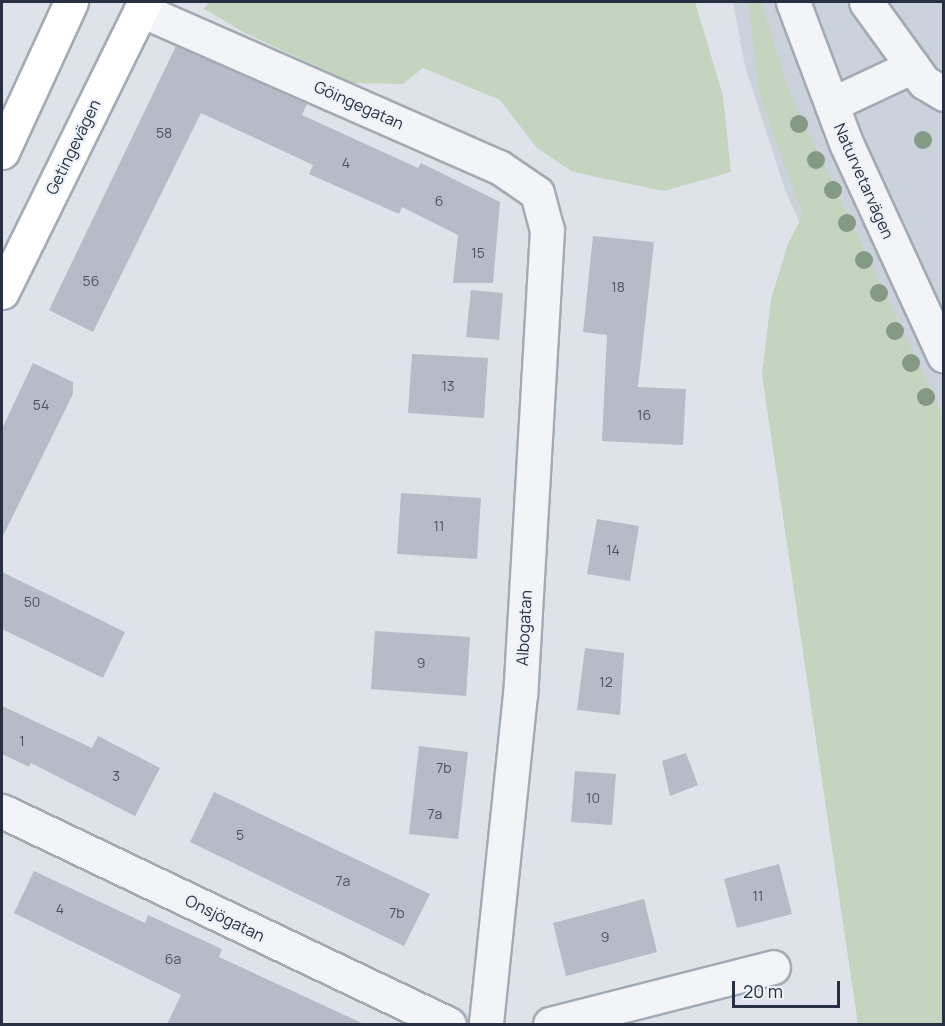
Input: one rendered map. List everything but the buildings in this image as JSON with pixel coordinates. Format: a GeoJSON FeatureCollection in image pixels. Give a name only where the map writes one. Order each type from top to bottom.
{"type":"FeatureCollection","features":[{"type":"Feature","properties":{"kind":"main road"},"geometry":{"type":"LineString","coordinates":[[2,152],[71,2]]}},
{"type":"Feature","properties":{"kind":"main road","name":"Getingevägen"},"geometry":{"type":"LineString","coordinates":[[2,292],[143,5]]}},
{"type":"Feature","properties":{"kind":"street","name":"Naturvetarvägen"},"geometry":{"type":"LineString","coordinates":[[793,2],[832,104],[944,356]]}},
{"type":"Feature","properties":{"kind":"street"},"geometry":{"type":"LineString","coordinates":[[866,2],[924,82],[944,94]]}},
{"type":"Feature","properties":{"kind":"street","name":"Göingegatan"},"geometry":{"type":"LineString","coordinates":[[143,5],[499,167],[537,193],[548,230]]}},
{"type":"Feature","properties":{"kind":"street"},"geometry":{"type":"LineString","coordinates":[[832,104],[913,66]]}},
{"type":"Feature","properties":{"kind":"street","name":"Albogatan"},"geometry":{"type":"LineString","coordinates":[[486,1024],[520,694],[548,230]]}},
{"type":"Feature","properties":{"kind":"street","name":"Onsjögatan"},"geometry":{"type":"LineString","coordinates":[[2,811],[449,1024]]}},
{"type":"Feature","properties":{"kind":"street"},"geometry":{"type":"LineString","coordinates":[[550,1024],[773,967]]}},
{"type":"Feature","properties":{"kind":"shaded area"},"geometry":{"type":"Polygon","coordinates":[[[733,2],[943,2],[943,568],[890,425],[785,190],[745,66],[733,2]]]}},
{"type":"Feature","properties":{"kind":"green space"},"geometry":{"type":"Polygon","coordinates":[[[209,2],[695,2],[723,96],[731,172],[664,191],[573,172],[537,148],[500,100],[423,68],[403,84],[353,83],[245,33],[204,9],[209,2]]]}},
{"type":"Feature","properties":{"kind":"green space"},"geometry":{"type":"Polygon","coordinates":[[[748,2],[761,2],[790,94],[943,415],[943,1024],[858,1024],[762,375],[771,299],[788,244],[803,215],[760,97],[748,2]]]}}]}
